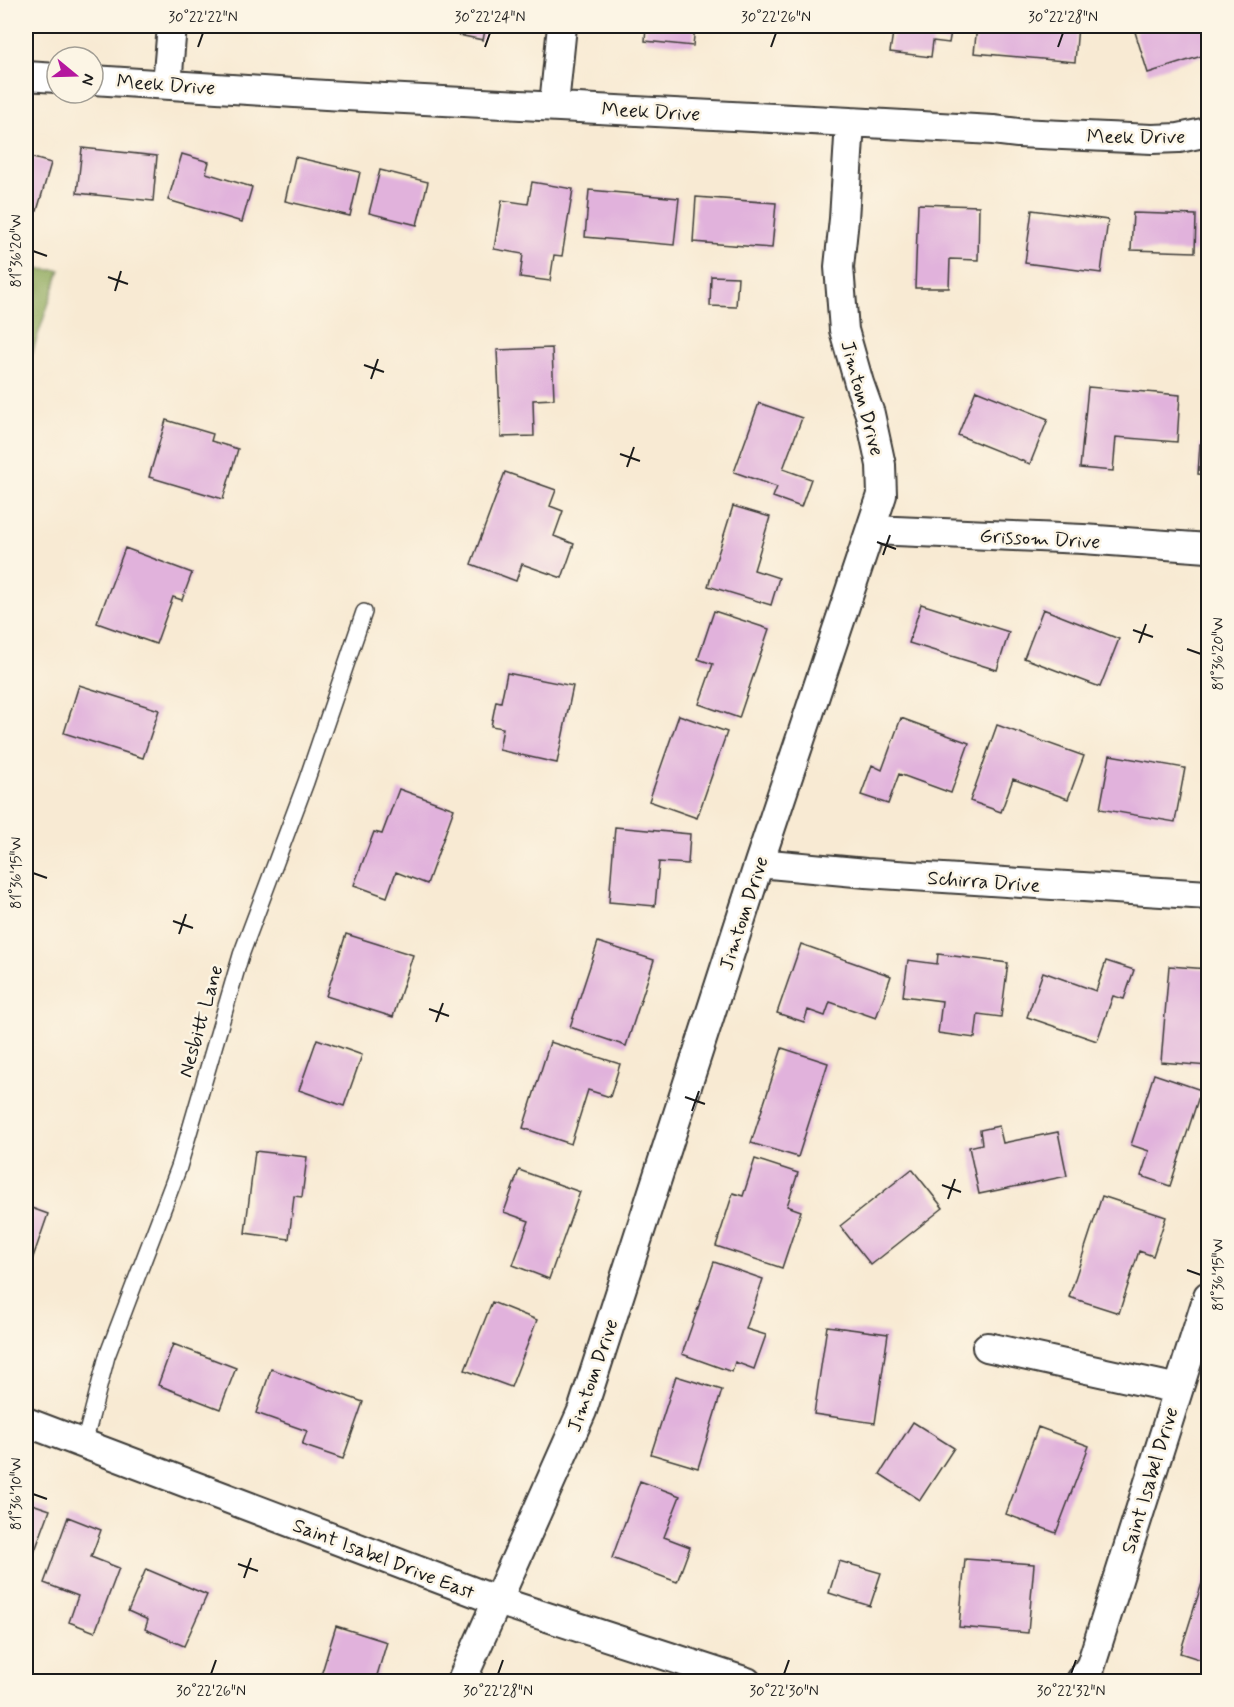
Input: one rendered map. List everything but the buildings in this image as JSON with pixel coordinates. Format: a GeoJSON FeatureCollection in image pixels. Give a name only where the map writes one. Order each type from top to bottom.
{"type":"FeatureCollection","features":[{"type":"Feature","properties":{"kind":"street"},"geometry":{"type":"LineString","coordinates":[[167,84],[172,26]]}},
{"type":"Feature","properties":{"kind":"street"},"geometry":{"type":"LineString","coordinates":[[554,105],[562,26]]}},
{"type":"Feature","properties":{"kind":"street"},"geometry":{"type":"LineString","coordinates":[[26,76],[45,77]]}},
{"type":"Feature","properties":{"kind":"street","name":"Meek Drive"},"geometry":{"type":"LineString","coordinates":[[105,81],[1018,133],[1152,139],[1179,138],[1209,132]]}},
{"type":"Feature","properties":{"kind":"street","name":"Jimtom Drive"},"geometry":{"type":"LineString","coordinates":[[461,1682],[582,1411],[759,863],[882,495],[881,465],[870,414],[844,330],[839,267],[849,122]]}},
{"type":"Feature","properties":{"kind":"street","name":"Grissom Drive"},"geometry":{"type":"LineString","coordinates":[[872,530],[1083,539],[1209,548]]}},
{"type":"Feature","properties":{"kind":"street","name":"Schirra Drive"},"geometry":{"type":"LineString","coordinates":[[759,863],[866,873],[1209,895]]}},
{"type":"Feature","properties":{"kind":"street","name":"Saint Isabel Drive"},"geometry":{"type":"LineString","coordinates":[[1086,1673],[1209,1296]]}},
{"type":"Feature","properties":{"kind":"street"},"geometry":{"type":"LineString","coordinates":[[987,1347],[1178,1389]]}},
{"type":"Feature","properties":{"kind":"street","name":"Saint Isabel Drive East"},"geometry":{"type":"LineString","coordinates":[[26,1422],[498,1601],[747,1682]]}},
{"type":"Feature","properties":{"kind":"lane","name":"Nesbitt Lane"},"geometry":{"type":"LineString","coordinates":[[84,1444],[107,1356],[179,1167],[241,955],[306,782],[363,612]]}},
{"type":"Feature","properties":{"kind":"green space"},"geometry":{"type":"Polygon","coordinates":[[[26,269],[60,270],[26,371],[26,269]]]}}]}
